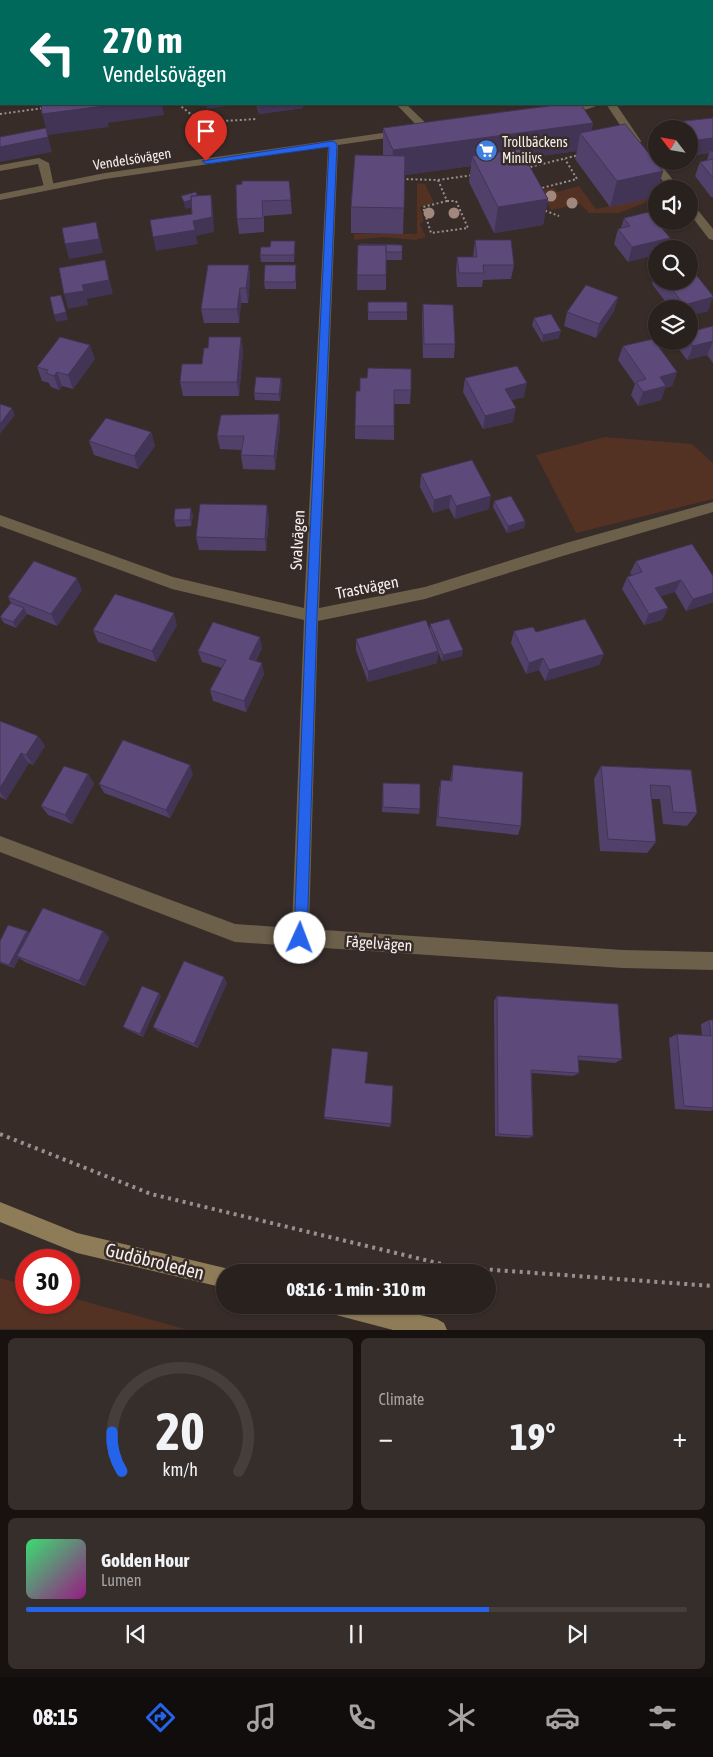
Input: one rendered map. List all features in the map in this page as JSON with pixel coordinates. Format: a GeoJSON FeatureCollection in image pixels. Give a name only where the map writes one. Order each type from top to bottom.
{"type":"FeatureCollection","features":[{"type":"Feature","properties":{"kind":"main road","name":"Gudöbroleden"},"geometry":{"type":"LineString","coordinates":[[0,1212],[77,1242],[216,1276]]}},
{"type":"Feature","properties":{"kind":"main road"},"geometry":{"type":"LineString","coordinates":[[372,1314],[437,1330]]}},
{"type":"Feature","properties":{"kind":"street","name":"Vendelsövägen"},"geometry":{"type":"LineString","coordinates":[[0,197],[105,176],[432,129],[402,105]]}},
{"type":"Feature","properties":{"kind":"street"},"geometry":{"type":"LineString","coordinates":[[546,111],[587,105]]}},
{"type":"Feature","properties":{"kind":"street"},"geometry":{"type":"LineString","coordinates":[[611,105],[625,127],[668,180]]}},
{"type":"Feature","properties":{"kind":"street","name":"Svalvägen"},"geometry":{"type":"LineString","coordinates":[[300,938],[311,616],[333,144]]}},
{"type":"Feature","properties":{"kind":"street"},"geometry":{"type":"LineString","coordinates":[[0,168],[39,161],[44,163],[49,188]]}},
{"type":"Feature","properties":{"kind":"street"},"geometry":{"type":"LineString","coordinates":[[698,217],[713,236]]}},
{"type":"Feature","properties":{"kind":"street","name":"Trastvägen"},"geometry":{"type":"LineString","coordinates":[[0,520],[172,583],[311,616],[425,593],[566,549],[713,507]]}},
{"type":"Feature","properties":{"kind":"street","name":"Fågelvägen"},"geometry":{"type":"LineString","coordinates":[[0,844],[235,933],[623,959],[713,961]]}},
{"type":"Feature","properties":{"kind":"path"},"geometry":{"type":"LineString","coordinates":[[179,105],[197,119],[206,122],[233,122],[257,119]]}},
{"type":"Feature","properties":{"kind":"path"},"geometry":{"type":"LineString","coordinates":[[0,114],[49,107]]}},
{"type":"Feature","properties":{"kind":"path"},"geometry":{"type":"LineString","coordinates":[[528,175],[524,168],[583,154]]}},
{"type":"Feature","properties":{"kind":"path"},"geometry":{"type":"LineString","coordinates":[[539,197],[535,190],[577,179],[565,159]]}},
{"type":"Feature","properties":{"kind":"path"},"geometry":{"type":"LineString","coordinates":[[399,178],[438,180],[476,174]]}},
{"type":"Feature","properties":{"kind":"path"},"geometry":{"type":"LineString","coordinates":[[438,180],[447,201]]}},
{"type":"Feature","properties":{"kind":"path"},"geometry":{"type":"LineString","coordinates":[[447,201],[456,201],[468,228],[431,234],[423,207],[447,201]]}},
{"type":"Feature","properties":{"kind":"path"},"geometry":{"type":"LineString","coordinates":[[543,204],[546,211],[559,216]]}},
{"type":"Feature","properties":{"kind":"path"},"geometry":{"type":"LineString","coordinates":[[0,1134],[151,1194],[454,1266],[713,1286]]}},
{"type":"Feature","properties":{"kind":"shaded area"},"geometry":{"type":"Polygon","coordinates":[[[417,183],[425,184],[434,203],[420,207],[424,221],[420,224],[426,237],[415,240],[383,237],[354,240],[354,234],[417,234],[417,183]]]}},
{"type":"Feature","properties":{"kind":"shaded area"},"geometry":{"type":"Polygon","coordinates":[[[579,186],[596,209],[648,199],[648,202],[619,213],[589,213],[580,204],[551,210],[542,194],[543,190],[554,188],[557,192],[579,186]]]}},
{"type":"Feature","properties":{"kind":"shaded area"},"geometry":{"type":"Polygon","coordinates":[[[605,437],[692,444],[713,463],[713,499],[576,533],[536,455],[605,437]]]}},
{"type":"Feature","properties":{"kind":"shaded area"},"geometry":{"type":"Polygon","coordinates":[[[0,1278],[15,1282],[15,1314],[80,1314],[80,1300],[185,1329],[0,1329],[0,1278]]]}},
{"type":"Feature","properties":{"kind":"building"},"geometry":{"type":"Polygon","coordinates":[[[41,105],[104,106],[42,114],[41,105]]]}},
{"type":"Feature","properties":{"kind":"building"},"geometry":{"type":"Polygon","coordinates":[[[556,105],[582,105],[593,123],[393,150],[383,128],[556,105]]]}},
{"type":"Feature","properties":{"kind":"building"},"geometry":{"type":"Polygon","coordinates":[[[713,118],[713,138],[698,140],[698,120],[694,120],[713,118]]]}},
{"type":"Feature","properties":{"kind":"building"},"geometry":{"type":"Polygon","coordinates":[[[625,124],[648,152],[648,170],[663,171],[617,181],[580,133],[625,124]]]}},
{"type":"Feature","properties":{"kind":"building"},"geometry":{"type":"Polygon","coordinates":[[[46,128],[48,137],[0,147],[0,137],[46,128]]]}},
{"type":"Feature","properties":{"kind":"building"},"geometry":{"type":"Polygon","coordinates":[[[520,149],[548,199],[498,207],[472,156],[520,149]]]}},
{"type":"Feature","properties":{"kind":"building"},"geometry":{"type":"Polygon","coordinates":[[[355,155],[405,156],[404,208],[351,207],[355,155]]]}},
{"type":"Feature","properties":{"kind":"building"},"geometry":{"type":"Polygon","coordinates":[[[713,159],[713,178],[700,162],[713,159]]]}},
{"type":"Feature","properties":{"kind":"building"},"geometry":{"type":"Polygon","coordinates":[[[242,181],[289,181],[291,200],[262,201],[263,218],[237,219],[236,185],[242,184],[242,181]]]}},
{"type":"Feature","properties":{"kind":"building"},"geometry":{"type":"Polygon","coordinates":[[[196,192],[197,196],[191,196],[191,200],[184,202],[181,196],[196,192]]]}},
{"type":"Feature","properties":{"kind":"building"},"geometry":{"type":"Polygon","coordinates":[[[211,195],[212,217],[193,221],[195,230],[153,237],[150,220],[192,214],[191,196],[211,195]]]}},
{"type":"Feature","properties":{"kind":"building"},"geometry":{"type":"Polygon","coordinates":[[[648,212],[648,230],[664,230],[670,238],[648,240],[648,243],[632,247],[618,229],[630,226],[624,218],[648,212]]]}},
{"type":"Feature","properties":{"kind":"building"},"geometry":{"type":"Polygon","coordinates":[[[96,222],[99,239],[65,244],[62,228],[96,222]]]}},
{"type":"Feature","properties":{"kind":"building"},"geometry":{"type":"Polygon","coordinates":[[[475,240],[511,240],[514,265],[483,265],[484,273],[459,273],[457,257],[477,257],[475,240]]]}},
{"type":"Feature","properties":{"kind":"building"},"geometry":{"type":"Polygon","coordinates":[[[271,241],[295,241],[294,255],[260,255],[261,247],[270,247],[271,241]]]}},
{"type":"Feature","properties":{"kind":"building"},"geometry":{"type":"Polygon","coordinates":[[[361,244],[402,245],[402,252],[386,252],[386,245],[361,244]]]}},
{"type":"Feature","properties":{"kind":"building"},"geometry":{"type":"Polygon","coordinates":[[[358,245],[386,245],[386,275],[357,275],[358,245]]]}},
{"type":"Feature","properties":{"kind":"building"},"geometry":{"type":"Polygon","coordinates":[[[105,260],[109,280],[82,285],[84,291],[64,294],[59,268],[105,260]]]}},
{"type":"Feature","properties":{"kind":"building"},"geometry":{"type":"Polygon","coordinates":[[[208,265],[249,265],[246,288],[240,288],[237,309],[201,309],[208,265]]]}},
{"type":"Feature","properties":{"kind":"building"},"geometry":{"type":"Polygon","coordinates":[[[265,265],[296,265],[295,282],[264,282],[265,265]]]}},
{"type":"Feature","properties":{"kind":"building"},"geometry":{"type":"Polygon","coordinates":[[[698,277],[713,296],[698,301],[680,300],[673,290],[698,290],[698,277]]]}},
{"type":"Feature","properties":{"kind":"building"},"geometry":{"type":"Polygon","coordinates":[[[586,285],[618,297],[599,324],[567,312],[586,285]]]}},
{"type":"Feature","properties":{"kind":"building"},"geometry":{"type":"Polygon","coordinates":[[[61,295],[66,312],[54,315],[50,297],[61,295]]]}},
{"type":"Feature","properties":{"kind":"building"},"geometry":{"type":"Polygon","coordinates":[[[368,302],[407,302],[407,312],[368,312],[368,302]]]}},
{"type":"Feature","properties":{"kind":"building"},"geometry":{"type":"Polygon","coordinates":[[[423,304],[453,305],[455,344],[424,344],[423,304]]]}},
{"type":"Feature","properties":{"kind":"building"},"geometry":{"type":"Polygon","coordinates":[[[551,314],[561,331],[543,335],[534,318],[551,314]]]}},
{"type":"Feature","properties":{"kind":"building"},"geometry":{"type":"Polygon","coordinates":[[[713,326],[713,341],[698,345],[698,330],[713,326]]]}},
{"type":"Feature","properties":{"kind":"building"},"geometry":{"type":"Polygon","coordinates":[[[60,337],[90,345],[68,375],[57,372],[54,376],[46,373],[48,370],[37,367],[60,337]]]}},
{"type":"Feature","properties":{"kind":"building"},"geometry":{"type":"Polygon","coordinates":[[[209,337],[241,337],[237,382],[180,382],[182,364],[202,364],[204,348],[208,348],[209,337]]]}},
{"type":"Feature","properties":{"kind":"building"},"geometry":{"type":"Polygon","coordinates":[[[648,340],[648,350],[661,350],[677,372],[660,377],[666,386],[643,392],[636,382],[646,379],[623,346],[648,340]]]}},
{"type":"Feature","properties":{"kind":"building"},"geometry":{"type":"Polygon","coordinates":[[[517,366],[527,383],[505,389],[516,408],[485,416],[465,378],[517,366]]]}},
{"type":"Feature","properties":{"kind":"building"},"geometry":{"type":"Polygon","coordinates":[[[368,368],[411,369],[411,390],[394,390],[394,426],[355,426],[356,391],[360,391],[360,378],[367,378],[368,368]]]}},
{"type":"Feature","properties":{"kind":"building"},"geometry":{"type":"Polygon","coordinates":[[[256,377],[281,378],[279,394],[254,393],[256,377]]]}},
{"type":"Feature","properties":{"kind":"building"},"geometry":{"type":"Polygon","coordinates":[[[0,404],[12,408],[0,424],[0,404]]]}},
{"type":"Feature","properties":{"kind":"building"},"geometry":{"type":"Polygon","coordinates":[[[279,414],[274,456],[241,455],[244,436],[217,436],[221,415],[279,414]]]}},
{"type":"Feature","properties":{"kind":"building"},"geometry":{"type":"Polygon","coordinates":[[[106,418],[151,432],[134,456],[89,441],[106,418]]]}},
{"type":"Feature","properties":{"kind":"building"},"geometry":{"type":"Polygon","coordinates":[[[472,460],[491,496],[456,506],[451,495],[434,500],[421,474],[472,460]]]}},
{"type":"Feature","properties":{"kind":"building"},"geometry":{"type":"Polygon","coordinates":[[[511,496],[525,521],[508,526],[494,501],[511,496]]]}},
{"type":"Feature","properties":{"kind":"building"},"geometry":{"type":"Polygon","coordinates":[[[200,504],[267,505],[265,539],[196,537],[200,504]]]}},
{"type":"Feature","properties":{"kind":"building"},"geometry":{"type":"Polygon","coordinates":[[[191,508],[190,520],[174,520],[175,509],[191,508]]]}},
{"type":"Feature","properties":{"kind":"building"},"geometry":{"type":"Polygon","coordinates":[[[692,544],[713,576],[713,593],[693,599],[681,580],[655,588],[668,608],[649,614],[627,577],[642,572],[636,561],[692,544]]]}},
{"type":"Feature","properties":{"kind":"building"},"geometry":{"type":"Polygon","coordinates":[[[34,561],[77,578],[51,614],[8,597],[34,561]]]}},
{"type":"Feature","properties":{"kind":"building"},"geometry":{"type":"Polygon","coordinates":[[[115,594],[174,613],[152,651],[93,630],[115,594]]]}},
{"type":"Feature","properties":{"kind":"building"},"geometry":{"type":"Polygon","coordinates":[[[11,603],[24,608],[13,622],[0,617],[11,603]]]}},
{"type":"Feature","properties":{"kind":"building"},"geometry":{"type":"Polygon","coordinates":[[[449,619],[463,650],[443,655],[430,624],[449,619]]]}},
{"type":"Feature","properties":{"kind":"building"},"geometry":{"type":"Polygon","coordinates":[[[585,619],[604,654],[549,670],[543,658],[529,663],[514,631],[533,627],[536,632],[585,619]]]}},
{"type":"Feature","properties":{"kind":"building"},"geometry":{"type":"Polygon","coordinates":[[[426,620],[438,651],[368,671],[356,639],[426,620]]]}},
{"type":"Feature","properties":{"kind":"building"},"geometry":{"type":"Polygon","coordinates":[[[213,622],[260,637],[249,659],[262,663],[244,701],[210,690],[226,660],[198,651],[213,622]]]}},
{"type":"Feature","properties":{"kind":"building"},"geometry":{"type":"Polygon","coordinates":[[[0,721],[38,736],[26,755],[21,753],[0,788],[0,721]]]}},
{"type":"Feature","properties":{"kind":"building"},"geometry":{"type":"Polygon","coordinates":[[[123,740],[190,765],[166,810],[99,784],[123,740]]]}},
{"type":"Feature","properties":{"kind":"building"},"geometry":{"type":"Polygon","coordinates":[[[453,765],[523,772],[521,826],[438,817],[441,780],[452,781],[453,765]]]}},
{"type":"Feature","properties":{"kind":"building"},"geometry":{"type":"Polygon","coordinates":[[[64,766],[88,774],[65,815],[41,806],[64,766]]]}},
{"type":"Feature","properties":{"kind":"building"},"geometry":{"type":"Polygon","coordinates":[[[601,766],[691,770],[697,813],[673,812],[670,786],[650,785],[656,842],[608,839],[601,766]]]}},
{"type":"Feature","properties":{"kind":"building"},"geometry":{"type":"Polygon","coordinates":[[[383,783],[420,784],[420,809],[383,807],[383,783]]]}},
{"type":"Feature","properties":{"kind":"building"},"geometry":{"type":"Polygon","coordinates":[[[43,908],[103,931],[79,981],[17,956],[43,908]]]}},
{"type":"Feature","properties":{"kind":"building"},"geometry":{"type":"Polygon","coordinates":[[[8,925],[27,931],[9,965],[0,962],[0,941],[8,925]]]}},
{"type":"Feature","properties":{"kind":"building"},"geometry":{"type":"Polygon","coordinates":[[[184,961],[224,977],[194,1044],[153,1027],[184,961]]]}},
{"type":"Feature","properties":{"kind":"building"},"geometry":{"type":"Polygon","coordinates":[[[142,986],[159,993],[140,1034],[123,1027],[142,986]]]}},
{"type":"Feature","properties":{"kind":"building"},"geometry":{"type":"Polygon","coordinates":[[[497,996],[618,1004],[622,1059],[578,1056],[579,1073],[531,1070],[533,1136],[498,1134],[497,996]]]}},
{"type":"Feature","properties":{"kind":"building"},"geometry":{"type":"Polygon","coordinates":[[[709,1020],[713,1020],[713,1108],[684,1106],[677,1034],[711,1036],[709,1020]]]}},
{"type":"Feature","properties":{"kind":"building"},"geometry":{"type":"Polygon","coordinates":[[[332,1048],[368,1052],[365,1083],[393,1086],[391,1124],[324,1117],[332,1048]]]}},
{"type":"Feature","properties":{"kind":"place","name":"Trollbäckens Minilivs"},"geometry":{"type":"Point","coordinates":[486,150]}},
{"type":"Feature","properties":{"kind":"route"},"geometry":{"type":"LineString","coordinates":[[206,161],[333,144],[311,616],[300,938]]}}]}
